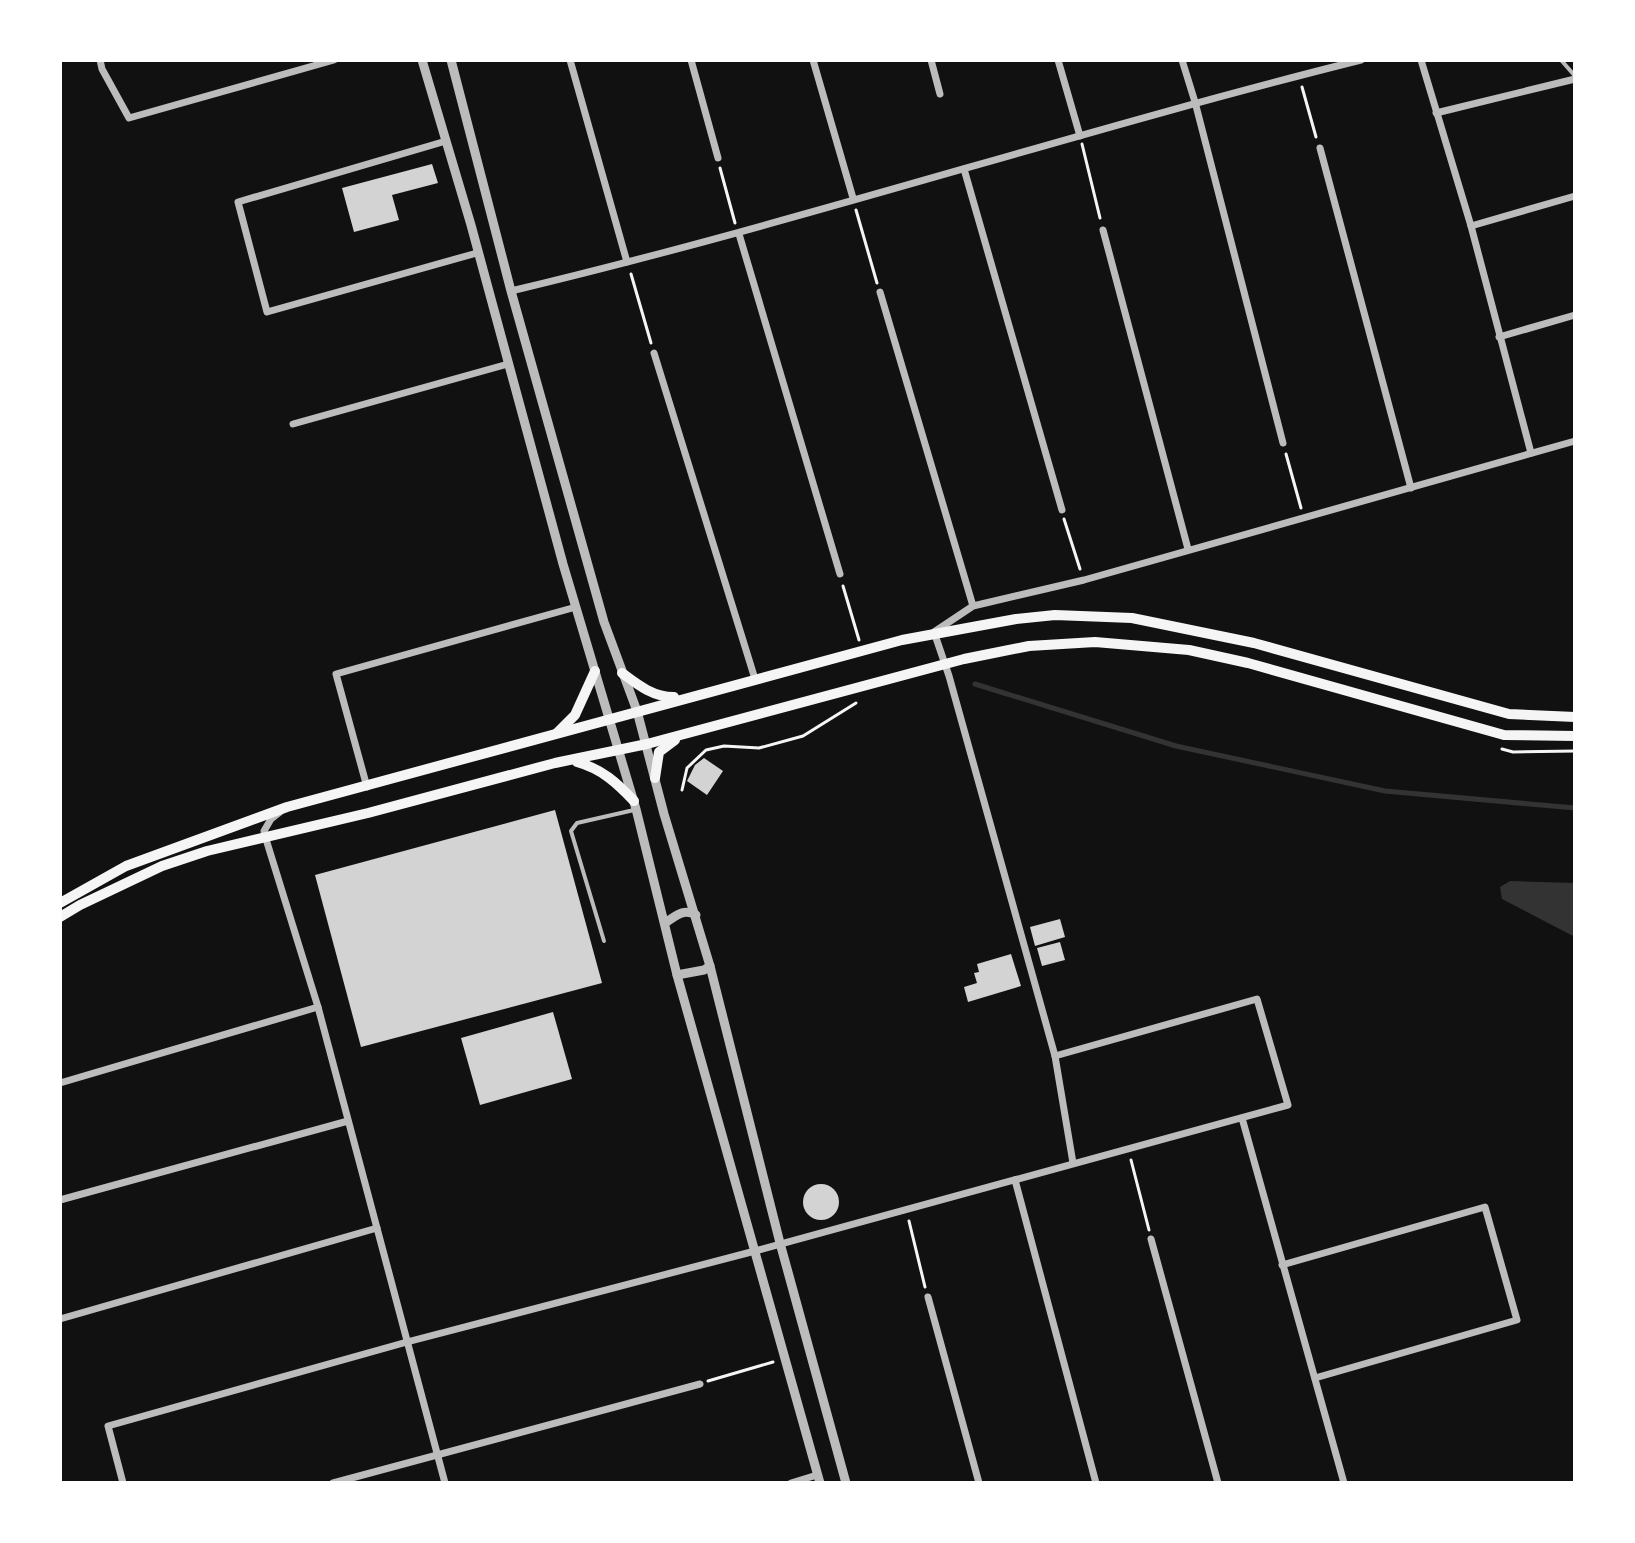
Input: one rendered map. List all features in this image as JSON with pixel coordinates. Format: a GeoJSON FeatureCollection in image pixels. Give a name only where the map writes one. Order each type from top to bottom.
{"type":"FeatureCollection","features":[{"type":"Feature","properties":{"kind":"main road"},"geometry":{"type":"LineString","coordinates":[[60,903],[126,866],[287,807],[934,632],[1055,615],[1132,618],[1254,643],[1509,714],[1575,717]]}},
{"type":"Feature","properties":{"kind":"main road"},"geometry":{"type":"LineString","coordinates":[[60,917],[162,866],[207,851],[571,760],[647,744],[997,651],[1062,643],[1159,645],[1248,663],[1504,735],[1575,736]]}},
{"type":"Feature","properties":{"kind":"main road"},"geometry":{"type":"LineString","coordinates":[[555,734],[575,715],[595,671]]}},
{"type":"Feature","properties":{"kind":"main road"},"geometry":{"type":"LineString","coordinates":[[622,673],[642,689],[665,697],[684,698]]}},
{"type":"Feature","properties":{"kind":"main road"},"geometry":{"type":"LineString","coordinates":[[655,778],[659,752],[690,733]]}},
{"type":"Feature","properties":{"kind":"main road"},"geometry":{"type":"LineString","coordinates":[[571,760],[593,766],[614,780],[635,805]]}},
{"type":"Feature","properties":{"kind":"street"},"geometry":{"type":"LineString","coordinates":[[101,64],[129,118],[334,60]]}},
{"type":"Feature","properties":{"kind":"street"},"geometry":{"type":"LineString","coordinates":[[422,60],[576,607],[620,750],[677,975],[818,1479],[791,1483]]}},
{"type":"Feature","properties":{"kind":"street"},"geometry":{"type":"LineString","coordinates":[[451,60],[511,291],[604,622],[637,711],[696,915],[780,1243],[846,1483]]}},
{"type":"Feature","properties":{"kind":"street"},"geometry":{"type":"LineString","coordinates":[[570,60],[627,262]]}},
{"type":"Feature","properties":{"kind":"street"},"geometry":{"type":"LineString","coordinates":[[691,60],[718,158]]}},
{"type":"Feature","properties":{"kind":"street"},"geometry":{"type":"LineString","coordinates":[[813,60],[853,198]]}},
{"type":"Feature","properties":{"kind":"street"},"geometry":{"type":"LineString","coordinates":[[931,60],[940,94]]}},
{"type":"Feature","properties":{"kind":"street"},"geometry":{"type":"LineString","coordinates":[[1058,60],[1080,136]]}},
{"type":"Feature","properties":{"kind":"street"},"geometry":{"type":"LineString","coordinates":[[1182,60],[1283,443]]}},
{"type":"Feature","properties":{"kind":"street"},"geometry":{"type":"LineString","coordinates":[[511,291],[739,234],[853,198],[1195,102],[1361,60]]}},
{"type":"Feature","properties":{"kind":"street"},"geometry":{"type":"LineString","coordinates":[[1421,60],[1471,226],[1531,453]]}},
{"type":"Feature","properties":{"kind":"street"},"geometry":{"type":"LineString","coordinates":[[1436,113],[1575,78]]}},
{"type":"Feature","properties":{"kind":"street"},"geometry":{"type":"LineString","coordinates":[[446,141],[238,202],[267,312],[477,253]]}},
{"type":"Feature","properties":{"kind":"street"},"geometry":{"type":"LineString","coordinates":[[1320,148],[1411,488]]}},
{"type":"Feature","properties":{"kind":"street"},"geometry":{"type":"LineString","coordinates":[[964,169],[1062,510]]}},
{"type":"Feature","properties":{"kind":"street"},"geometry":{"type":"LineString","coordinates":[[1471,226],[1575,196]]}},
{"type":"Feature","properties":{"kind":"street"},"geometry":{"type":"LineString","coordinates":[[1103,230],[1188,549]]}},
{"type":"Feature","properties":{"kind":"street"},"geometry":{"type":"LineString","coordinates":[[739,234],[840,574]]}},
{"type":"Feature","properties":{"kind":"street"},"geometry":{"type":"LineString","coordinates":[[880,292],[973,606]]}},
{"type":"Feature","properties":{"kind":"street"},"geometry":{"type":"LineString","coordinates":[[1499,337],[1575,315]]}},
{"type":"Feature","properties":{"kind":"street"},"geometry":{"type":"LineString","coordinates":[[654,353],[755,679]]}},
{"type":"Feature","properties":{"kind":"street"},"geometry":{"type":"LineString","coordinates":[[293,424],[508,364]]}},
{"type":"Feature","properties":{"kind":"street"},"geometry":{"type":"LineString","coordinates":[[1073,1163],[1055,1056],[934,632],[973,606],[1084,580],[1575,441]]}},
{"type":"Feature","properties":{"kind":"street"},"geometry":{"type":"LineString","coordinates":[[367,787],[336,674],[576,607]]}},
{"type":"Feature","properties":{"kind":"street"},"geometry":{"type":"LineString","coordinates":[[287,807],[271,819],[264,831],[265,836],[318,1007],[445,1483]]}},
{"type":"Feature","properties":{"kind":"street"},"geometry":{"type":"LineString","coordinates":[[665,923],[681,913],[689,911],[696,915]]}},
{"type":"Feature","properties":{"kind":"street"},"geometry":{"type":"LineString","coordinates":[[677,975],[710,966]]}},
{"type":"Feature","properties":{"kind":"street"},"geometry":{"type":"LineString","coordinates":[[123,1482],[108,1426],[407,1342],[755,1251],[1288,1105],[1257,999],[1055,1056]]}},
{"type":"Feature","properties":{"kind":"street"},"geometry":{"type":"LineString","coordinates":[[60,1083],[318,1007]]}},
{"type":"Feature","properties":{"kind":"street"},"geometry":{"type":"LineString","coordinates":[[1242,1118],[1344,1483]]}},
{"type":"Feature","properties":{"kind":"street"},"geometry":{"type":"LineString","coordinates":[[60,1200],[348,1121]]}},
{"type":"Feature","properties":{"kind":"street"},"geometry":{"type":"LineString","coordinates":[[1015,1180],[1096,1483]]}},
{"type":"Feature","properties":{"kind":"street"},"geometry":{"type":"LineString","coordinates":[[1282,1265],[1485,1207],[1517,1320],[1315,1378]]}},
{"type":"Feature","properties":{"kind":"street"},"geometry":{"type":"LineString","coordinates":[[60,1319],[377,1228]]}},
{"type":"Feature","properties":{"kind":"street"},"geometry":{"type":"LineString","coordinates":[[1151,1239],[1218,1483]]}},
{"type":"Feature","properties":{"kind":"street"},"geometry":{"type":"LineString","coordinates":[[928,1297],[979,1483]]}},
{"type":"Feature","properties":{"kind":"street"},"geometry":{"type":"LineString","coordinates":[[333,1483],[700,1384]]}},
{"type":"Feature","properties":{"kind":"lane"},"geometry":{"type":"LineString","coordinates":[[1561,60],[1575,78]]}},
{"type":"Feature","properties":{"kind":"lane"},"geometry":{"type":"LineString","coordinates":[[604,941],[571,831],[577,823],[635,805]]}},
{"type":"Feature","properties":{"kind":"path"},"geometry":{"type":"LineString","coordinates":[[1298,76],[1320,148]]}},
{"type":"Feature","properties":{"kind":"path"},"geometry":{"type":"LineString","coordinates":[[1080,136],[1103,230]]}},
{"type":"Feature","properties":{"kind":"path"},"geometry":{"type":"LineString","coordinates":[[718,158],[739,234]]}},
{"type":"Feature","properties":{"kind":"path"},"geometry":{"type":"LineString","coordinates":[[853,198],[880,292]]}},
{"type":"Feature","properties":{"kind":"path"},"geometry":{"type":"LineString","coordinates":[[627,262],[654,353]]}},
{"type":"Feature","properties":{"kind":"path"},"geometry":{"type":"LineString","coordinates":[[1283,443],[1304,519]]}},
{"type":"Feature","properties":{"kind":"path"},"geometry":{"type":"LineString","coordinates":[[1062,510],[1084,580]]}},
{"type":"Feature","properties":{"kind":"path"},"geometry":{"type":"LineString","coordinates":[[840,574],[863,651]]}},
{"type":"Feature","properties":{"kind":"path"},"geometry":{"type":"LineString","coordinates":[[682,790],[687,768],[706,750],[724,746],[759,748],[803,736],[864,699]]}},
{"type":"Feature","properties":{"kind":"path"},"geometry":{"type":"LineString","coordinates":[[1501,749],[1513,752],[1575,751]]}},
{"type":"Feature","properties":{"kind":"path"},"geometry":{"type":"LineString","coordinates":[[1128,1149],[1151,1239]]}},
{"type":"Feature","properties":{"kind":"path"},"geometry":{"type":"LineString","coordinates":[[906,1209],[928,1297]]}},
{"type":"Feature","properties":{"kind":"path"},"geometry":{"type":"LineString","coordinates":[[700,1384],[785,1358]]}},
{"type":"Feature","properties":{"kind":"shaded area"},"geometry":{"type":"Polygon","coordinates":[[[1510,881],[1575,883],[1575,937],[1502,899],[1500,887],[1510,881]]]}},
{"type":"Feature","properties":{"kind":"building"},"geometry":{"type":"Polygon","coordinates":[[[432,164],[438,183],[392,195],[399,220],[354,232],[342,188],[432,164]]]}},
{"type":"Feature","properties":{"kind":"building"},"geometry":{"type":"Polygon","coordinates":[[[704,758],[723,771],[707,795],[687,781],[695,765],[704,758]]]}},
{"type":"Feature","properties":{"kind":"building"},"geometry":{"type":"Polygon","coordinates":[[[555,810],[602,983],[361,1047],[315,875],[555,810]]]}},
{"type":"Feature","properties":{"kind":"building"},"geometry":{"type":"Polygon","coordinates":[[[1060,919],[1065,937],[1035,946],[1030,927],[1060,919]]]}},
{"type":"Feature","properties":{"kind":"building"},"geometry":{"type":"Polygon","coordinates":[[[1060,942],[1065,960],[1042,966],[1037,948],[1060,942]]]}},
{"type":"Feature","properties":{"kind":"building"},"geometry":{"type":"Polygon","coordinates":[[[1011,954],[1021,986],[968,1002],[964,987],[977,983],[974,973],[979,972],[977,964],[1011,954]]]}},
{"type":"Feature","properties":{"kind":"building"},"geometry":{"type":"Polygon","coordinates":[[[553,1012],[572,1079],[480,1105],[461,1038],[553,1012]]]}},
{"type":"Feature","properties":{"kind":"building"},"geometry":{"type":"Polygon","coordinates":[[[821,1184],[834,1189],[839,1202],[834,1215],[821,1220],[808,1215],[803,1202],[808,1189],[821,1184]]]}},
{"type":"Feature","properties":{"kind":"waterway"},"geometry":{"type":"LineString","coordinates":[[975,684],[1176,746],[1385,791],[1575,808]]}}]}
